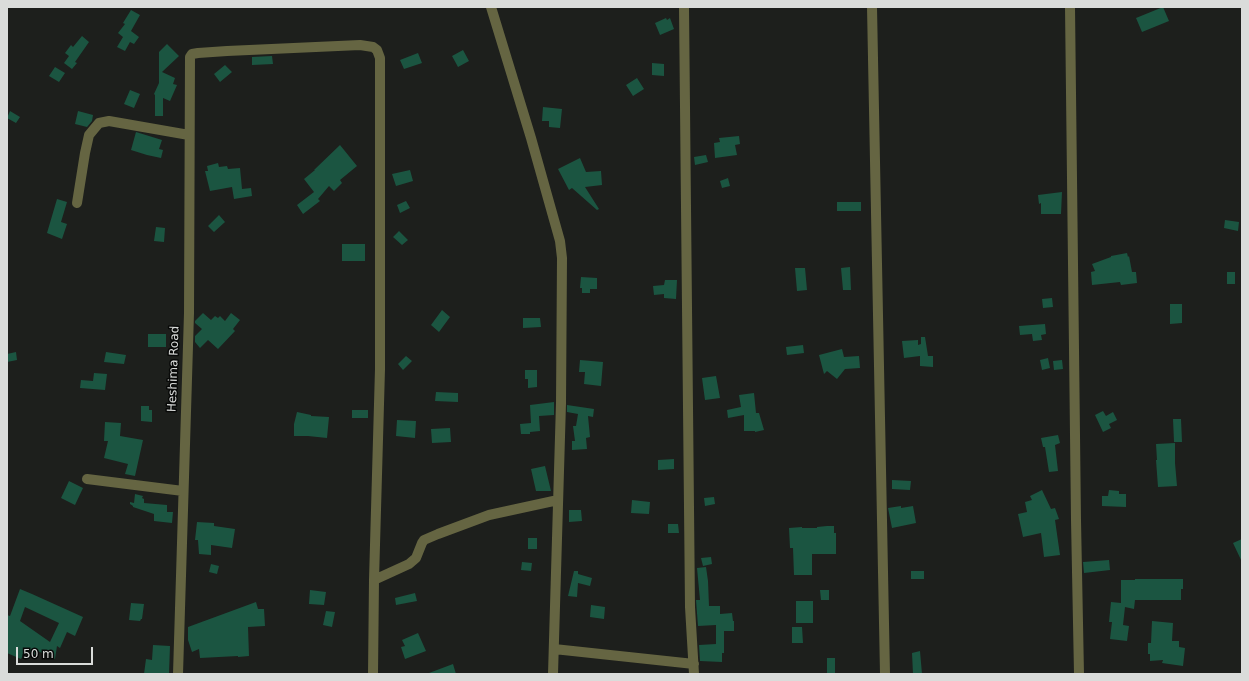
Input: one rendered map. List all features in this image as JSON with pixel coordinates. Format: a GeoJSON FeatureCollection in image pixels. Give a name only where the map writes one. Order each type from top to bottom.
{"type":"FeatureCollection","features":[{"type":"Feature","properties":{"kind":"street"},"geometry":{"type":"LineString","coordinates":[[491,7],[531,138],[560,241],[562,258],[562,403],[553,674]]}},
{"type":"Feature","properties":{"kind":"street"},"geometry":{"type":"LineString","coordinates":[[554,649],[694,669],[690,607],[684,7]]}},
{"type":"Feature","properties":{"kind":"street"},"geometry":{"type":"LineString","coordinates":[[872,7],[885,674]]}},
{"type":"Feature","properties":{"kind":"street"},"geometry":{"type":"LineString","coordinates":[[1070,7],[1079,674]]}},
{"type":"Feature","properties":{"kind":"street","name":"Heshima Road"},"geometry":{"type":"LineString","coordinates":[[178,674],[189,313],[189,135],[191,103],[190,57],[192,54],[360,45],[373,47],[379,54],[380,370],[374,580]]}},
{"type":"Feature","properties":{"kind":"street"},"geometry":{"type":"LineString","coordinates":[[77,203],[89,135],[99,123],[110,121],[189,135]]}},
{"type":"Feature","properties":{"kind":"street"},"geometry":{"type":"LineString","coordinates":[[87,479],[183,491]]}},
{"type":"Feature","properties":{"kind":"street"},"geometry":{"type":"LineString","coordinates":[[373,674],[374,580],[409,564],[416,558],[424,540],[489,515],[558,500]]}},
{"type":"Feature","properties":{"kind":"building"},"geometry":{"type":"Polygon","coordinates":[[[1163,7],[1169,21],[1142,32],[1136,18],[1163,7]]]}},
{"type":"Feature","properties":{"kind":"building"},"geometry":{"type":"Polygon","coordinates":[[[131,10],[140,15],[131,31],[139,37],[134,44],[130,42],[125,51],[117,47],[123,37],[118,33],[125,24],[123,23],[131,10]]]}},
{"type":"Feature","properties":{"kind":"building"},"geometry":{"type":"Polygon","coordinates":[[[666,18],[667,20],[670,18],[674,29],[660,35],[655,23],[666,18]]]}},
{"type":"Feature","properties":{"kind":"building"},"geometry":{"type":"Polygon","coordinates":[[[82,36],[89,42],[72,69],[64,63],[69,56],[65,53],[71,45],[73,47],[82,36]]]}},
{"type":"Feature","properties":{"kind":"building"},"geometry":{"type":"Polygon","coordinates":[[[167,44],[179,56],[162,72],[175,78],[173,84],[177,85],[170,101],[163,98],[163,116],[155,116],[154,94],[159,83],[159,52],[167,44]]]}},
{"type":"Feature","properties":{"kind":"building"},"geometry":{"type":"Polygon","coordinates":[[[463,50],[469,61],[458,67],[452,56],[463,50]]]}},
{"type":"Feature","properties":{"kind":"building"},"geometry":{"type":"Polygon","coordinates":[[[418,53],[422,63],[404,69],[400,60],[418,53]]]}},
{"type":"Feature","properties":{"kind":"building"},"geometry":{"type":"Polygon","coordinates":[[[272,56],[273,64],[252,65],[252,57],[272,56]]]}},
{"type":"Feature","properties":{"kind":"building"},"geometry":{"type":"Polygon","coordinates":[[[652,63],[664,64],[664,76],[652,75],[652,63]]]}},
{"type":"Feature","properties":{"kind":"building"},"geometry":{"type":"Polygon","coordinates":[[[225,65],[232,72],[220,82],[214,74],[225,65]]]}},
{"type":"Feature","properties":{"kind":"building"},"geometry":{"type":"Polygon","coordinates":[[[55,67],[65,73],[59,82],[49,76],[55,67]]]}},
{"type":"Feature","properties":{"kind":"building"},"geometry":{"type":"Polygon","coordinates":[[[637,78],[644,89],[633,96],[626,85],[637,78]]]}},
{"type":"Feature","properties":{"kind":"building"},"geometry":{"type":"Polygon","coordinates":[[[130,90],[140,94],[134,108],[124,104],[130,90]]]}},
{"type":"Feature","properties":{"kind":"building"},"geometry":{"type":"Polygon","coordinates":[[[543,107],[562,109],[560,128],[549,127],[549,121],[542,121],[543,107]]]}},
{"type":"Feature","properties":{"kind":"building"},"geometry":{"type":"Polygon","coordinates":[[[10,111],[20,117],[16,123],[7,118],[10,111]]]}},
{"type":"Feature","properties":{"kind":"building"},"geometry":{"type":"Polygon","coordinates":[[[78,111],[93,115],[92,121],[87,127],[75,124],[78,111]]]}},
{"type":"Feature","properties":{"kind":"building"},"geometry":{"type":"Polygon","coordinates":[[[136,132],[162,140],[159,149],[163,150],[161,158],[131,150],[136,132]]]}},
{"type":"Feature","properties":{"kind":"building"},"geometry":{"type":"Polygon","coordinates":[[[739,136],[740,144],[735,145],[737,155],[715,158],[714,143],[720,142],[719,138],[739,136]]]}},
{"type":"Feature","properties":{"kind":"building"},"geometry":{"type":"Polygon","coordinates":[[[340,145],[357,166],[340,180],[342,183],[334,191],[329,186],[318,199],[320,201],[303,214],[297,205],[314,192],[304,179],[340,145]]]}},
{"type":"Feature","properties":{"kind":"building"},"geometry":{"type":"Polygon","coordinates":[[[706,155],[708,162],[695,165],[694,157],[706,155]]]}},
{"type":"Feature","properties":{"kind":"building"},"geometry":{"type":"Polygon","coordinates":[[[580,158],[586,172],[601,171],[602,185],[585,187],[599,209],[597,210],[572,188],[569,190],[558,169],[580,158]]]}},
{"type":"Feature","properties":{"kind":"building"},"geometry":{"type":"Polygon","coordinates":[[[218,163],[219,167],[227,166],[228,169],[240,168],[242,189],[251,188],[252,196],[234,199],[232,187],[210,191],[205,171],[208,171],[207,166],[218,163]]]}},
{"type":"Feature","properties":{"kind":"building"},"geometry":{"type":"Polygon","coordinates":[[[410,170],[413,181],[396,186],[392,174],[410,170]]]}},
{"type":"Feature","properties":{"kind":"building"},"geometry":{"type":"Polygon","coordinates":[[[728,178],[730,186],[722,188],[720,181],[728,178]]]}},
{"type":"Feature","properties":{"kind":"building"},"geometry":{"type":"Polygon","coordinates":[[[1062,192],[1061,214],[1041,214],[1041,203],[1039,204],[1038,195],[1062,192]]]}},
{"type":"Feature","properties":{"kind":"building"},"geometry":{"type":"Polygon","coordinates":[[[57,199],[67,202],[61,222],[67,224],[62,239],[47,233],[57,199]]]}},
{"type":"Feature","properties":{"kind":"building"},"geometry":{"type":"Polygon","coordinates":[[[406,201],[410,208],[400,213],[397,205],[406,201]]]}},
{"type":"Feature","properties":{"kind":"building"},"geometry":{"type":"Polygon","coordinates":[[[837,202],[861,202],[861,211],[837,211],[837,202]]]}},
{"type":"Feature","properties":{"kind":"building"},"geometry":{"type":"Polygon","coordinates":[[[219,215],[225,222],[214,232],[208,226],[219,215]]]}},
{"type":"Feature","properties":{"kind":"building"},"geometry":{"type":"Polygon","coordinates":[[[1225,220],[1239,222],[1238,231],[1224,228],[1225,220]]]}},
{"type":"Feature","properties":{"kind":"building"},"geometry":{"type":"Polygon","coordinates":[[[156,227],[165,228],[164,242],[154,241],[156,227]]]}},
{"type":"Feature","properties":{"kind":"building"},"geometry":{"type":"Polygon","coordinates":[[[399,231],[408,240],[402,245],[393,237],[399,231]]]}},
{"type":"Feature","properties":{"kind":"building"},"geometry":{"type":"Polygon","coordinates":[[[342,244],[365,244],[365,261],[342,261],[342,244]]]}},
{"type":"Feature","properties":{"kind":"building"},"geometry":{"type":"Polygon","coordinates":[[[1127,253],[1132,272],[1136,272],[1137,283],[1121,285],[1120,282],[1092,285],[1091,272],[1095,271],[1092,264],[1111,256],[1127,253]]]}},
{"type":"Feature","properties":{"kind":"building"},"geometry":{"type":"Polygon","coordinates":[[[850,267],[851,290],[843,290],[841,268],[850,267]]]}},
{"type":"Feature","properties":{"kind":"building"},"geometry":{"type":"Polygon","coordinates":[[[795,268],[805,268],[807,290],[797,291],[795,268]]]}},
{"type":"Feature","properties":{"kind":"building"},"geometry":{"type":"Polygon","coordinates":[[[1227,272],[1235,272],[1235,284],[1227,284],[1227,272]]]}},
{"type":"Feature","properties":{"kind":"building"},"geometry":{"type":"Polygon","coordinates":[[[581,277],[597,278],[597,289],[590,289],[590,293],[582,293],[582,288],[580,288],[581,277]]]}},
{"type":"Feature","properties":{"kind":"building"},"geometry":{"type":"Polygon","coordinates":[[[665,280],[677,280],[676,299],[664,298],[664,294],[654,295],[653,286],[664,285],[665,280]]]}},
{"type":"Feature","properties":{"kind":"building"},"geometry":{"type":"Polygon","coordinates":[[[1052,298],[1053,307],[1043,308],[1042,299],[1052,298]]]}},
{"type":"Feature","properties":{"kind":"building"},"geometry":{"type":"Polygon","coordinates":[[[1170,304],[1182,304],[1182,323],[1170,324],[1170,304]]]}},
{"type":"Feature","properties":{"kind":"building"},"geometry":{"type":"Polygon","coordinates":[[[442,310],[450,317],[439,332],[431,325],[442,310]]]}},
{"type":"Feature","properties":{"kind":"building"},"geometry":{"type":"Polygon","coordinates":[[[203,313],[211,320],[215,316],[218,318],[220,316],[225,321],[231,313],[240,320],[233,329],[235,331],[218,349],[208,340],[200,348],[195,342],[195,336],[202,329],[195,323],[195,321],[203,313]]]}},
{"type":"Feature","properties":{"kind":"building"},"geometry":{"type":"Polygon","coordinates":[[[523,318],[540,318],[541,327],[523,328],[523,318]]]}},
{"type":"Feature","properties":{"kind":"building"},"geometry":{"type":"Polygon","coordinates":[[[1045,324],[1046,334],[1041,335],[1042,340],[1033,341],[1032,334],[1020,335],[1019,326],[1045,324]]]}},
{"type":"Feature","properties":{"kind":"building"},"geometry":{"type":"Polygon","coordinates":[[[148,334],[166,334],[166,347],[148,347],[148,334]]]}},
{"type":"Feature","properties":{"kind":"building"},"geometry":{"type":"Polygon","coordinates":[[[921,337],[925,337],[928,356],[933,356],[933,367],[920,366],[920,356],[904,358],[902,341],[918,340],[918,345],[921,344],[921,337]]]}},
{"type":"Feature","properties":{"kind":"building"},"geometry":{"type":"Polygon","coordinates":[[[803,345],[804,353],[787,355],[786,347],[803,345]]]}},
{"type":"Feature","properties":{"kind":"building"},"geometry":{"type":"Polygon","coordinates":[[[842,349],[844,357],[859,356],[860,368],[845,369],[837,379],[827,371],[824,374],[819,355],[842,349]]]}},
{"type":"Feature","properties":{"kind":"building"},"geometry":{"type":"Polygon","coordinates":[[[16,352],[17,360],[7,362],[7,354],[16,352]]]}},
{"type":"Feature","properties":{"kind":"building"},"geometry":{"type":"Polygon","coordinates":[[[106,352],[126,355],[124,364],[104,362],[106,352]]]}},
{"type":"Feature","properties":{"kind":"building"},"geometry":{"type":"Polygon","coordinates":[[[406,356],[412,361],[403,370],[398,364],[406,356]]]}},
{"type":"Feature","properties":{"kind":"building"},"geometry":{"type":"Polygon","coordinates":[[[1048,358],[1050,368],[1042,370],[1040,360],[1048,358]]]}},
{"type":"Feature","properties":{"kind":"building"},"geometry":{"type":"Polygon","coordinates":[[[580,360],[603,362],[601,386],[584,384],[585,372],[579,372],[580,360]]]}},
{"type":"Feature","properties":{"kind":"building"},"geometry":{"type":"Polygon","coordinates":[[[1062,360],[1063,369],[1054,370],[1053,361],[1062,360]]]}},
{"type":"Feature","properties":{"kind":"building"},"geometry":{"type":"Polygon","coordinates":[[[525,370],[537,370],[537,387],[528,388],[528,379],[525,379],[525,370]]]}},
{"type":"Feature","properties":{"kind":"building"},"geometry":{"type":"Polygon","coordinates":[[[94,373],[107,374],[105,390],[80,388],[81,380],[93,381],[94,373]]]}},
{"type":"Feature","properties":{"kind":"building"},"geometry":{"type":"Polygon","coordinates":[[[716,376],[720,398],[705,400],[702,378],[716,376]]]}},
{"type":"Feature","properties":{"kind":"building"},"geometry":{"type":"Polygon","coordinates":[[[436,392],[458,393],[458,402],[435,401],[436,392]]]}},
{"type":"Feature","properties":{"kind":"building"},"geometry":{"type":"Polygon","coordinates":[[[754,393],[756,413],[759,413],[764,430],[755,432],[744,431],[744,415],[728,418],[727,410],[741,407],[739,395],[754,393]]]}},
{"type":"Feature","properties":{"kind":"building"},"geometry":{"type":"Polygon","coordinates":[[[554,402],[554,415],[539,416],[540,431],[530,432],[530,434],[521,434],[520,424],[531,423],[530,405],[554,402]]]}},
{"type":"Feature","properties":{"kind":"building"},"geometry":{"type":"Polygon","coordinates":[[[567,405],[594,409],[593,417],[588,416],[590,437],[586,438],[587,449],[572,450],[572,441],[575,441],[573,426],[576,426],[578,414],[567,412],[567,405]]]}},
{"type":"Feature","properties":{"kind":"building"},"geometry":{"type":"Polygon","coordinates":[[[141,406],[149,406],[149,410],[152,410],[152,422],[141,421],[141,406]]]}},
{"type":"Feature","properties":{"kind":"building"},"geometry":{"type":"Polygon","coordinates":[[[352,410],[368,410],[368,418],[352,418],[352,410]]]}},
{"type":"Feature","properties":{"kind":"building"},"geometry":{"type":"Polygon","coordinates":[[[1103,411],[1106,416],[1113,412],[1117,420],[1109,424],[1111,428],[1103,432],[1095,415],[1103,411]]]}},
{"type":"Feature","properties":{"kind":"building"},"geometry":{"type":"Polygon","coordinates":[[[297,412],[311,416],[329,417],[327,438],[294,436],[294,424],[297,412]]]}},
{"type":"Feature","properties":{"kind":"building"},"geometry":{"type":"Polygon","coordinates":[[[1173,419],[1181,419],[1182,442],[1174,442],[1173,419]]]}},
{"type":"Feature","properties":{"kind":"building"},"geometry":{"type":"Polygon","coordinates":[[[397,420],[416,421],[415,438],[396,436],[397,420]]]}},
{"type":"Feature","properties":{"kind":"building"},"geometry":{"type":"Polygon","coordinates":[[[105,422],[121,423],[120,436],[143,440],[135,476],[125,474],[128,464],[104,458],[108,441],[104,441],[105,422]]]}},
{"type":"Feature","properties":{"kind":"building"},"geometry":{"type":"Polygon","coordinates":[[[450,428],[451,442],[432,443],[431,429],[450,428]]]}},
{"type":"Feature","properties":{"kind":"building"},"geometry":{"type":"Polygon","coordinates":[[[1058,435],[1060,443],[1055,445],[1058,471],[1049,472],[1045,447],[1043,447],[1041,438],[1058,435]]]}},
{"type":"Feature","properties":{"kind":"building"},"geometry":{"type":"Polygon","coordinates":[[[1175,443],[1177,486],[1158,487],[1156,444],[1175,443]]]}},
{"type":"Feature","properties":{"kind":"building"},"geometry":{"type":"Polygon","coordinates":[[[674,459],[674,469],[658,470],[658,460],[674,459]]]}},
{"type":"Feature","properties":{"kind":"building"},"geometry":{"type":"Polygon","coordinates":[[[545,466],[551,491],[536,491],[531,469],[545,466]]]}},
{"type":"Feature","properties":{"kind":"building"},"geometry":{"type":"Polygon","coordinates":[[[892,480],[911,481],[910,490],[892,489],[892,480]]]}},
{"type":"Feature","properties":{"kind":"building"},"geometry":{"type":"Polygon","coordinates":[[[69,481],[83,488],[75,505],[61,498],[69,481]]]}},
{"type":"Feature","properties":{"kind":"building"},"geometry":{"type":"Polygon","coordinates":[[[1042,490],[1051,509],[1055,508],[1059,519],[1055,520],[1060,555],[1044,557],[1041,533],[1023,537],[1018,514],[1027,512],[1025,502],[1032,500],[1030,496],[1042,490]]]}},
{"type":"Feature","properties":{"kind":"building"},"geometry":{"type":"Polygon","coordinates":[[[1109,490],[1119,491],[1119,494],[1126,494],[1126,507],[1102,506],[1102,496],[1108,496],[1109,490]]]}},
{"type":"Feature","properties":{"kind":"building"},"geometry":{"type":"Polygon","coordinates":[[[135,494],[143,496],[142,498],[144,499],[144,503],[167,505],[167,512],[173,512],[172,523],[154,521],[154,514],[133,507],[130,502],[134,503],[135,494]]]}},
{"type":"Feature","properties":{"kind":"building"},"geometry":{"type":"Polygon","coordinates":[[[714,497],[715,504],[705,506],[704,498],[714,497]]]}},
{"type":"Feature","properties":{"kind":"building"},"geometry":{"type":"Polygon","coordinates":[[[632,500],[650,502],[649,514],[631,513],[632,500]]]}},
{"type":"Feature","properties":{"kind":"building"},"geometry":{"type":"Polygon","coordinates":[[[901,506],[901,508],[913,506],[916,523],[892,528],[888,508],[901,506]]]}},
{"type":"Feature","properties":{"kind":"building"},"geometry":{"type":"Polygon","coordinates":[[[569,510],[581,510],[582,521],[569,522],[569,510]]]}},
{"type":"Feature","properties":{"kind":"building"},"geometry":{"type":"Polygon","coordinates":[[[197,522],[214,523],[214,526],[235,529],[232,548],[211,545],[211,555],[199,554],[198,540],[195,540],[197,522]]]}},
{"type":"Feature","properties":{"kind":"building"},"geometry":{"type":"Polygon","coordinates":[[[668,524],[678,524],[679,533],[668,533],[668,524]]]}},
{"type":"Feature","properties":{"kind":"building"},"geometry":{"type":"Polygon","coordinates":[[[834,526],[834,533],[836,533],[836,554],[812,554],[812,575],[794,575],[793,548],[790,548],[789,528],[817,528],[834,526]]]}},
{"type":"Feature","properties":{"kind":"building"},"geometry":{"type":"Polygon","coordinates":[[[528,538],[537,538],[537,549],[528,549],[528,538]]]}},
{"type":"Feature","properties":{"kind":"building"},"geometry":{"type":"Polygon","coordinates":[[[1242,539],[1242,562],[1233,543],[1242,539]]]}},
{"type":"Feature","properties":{"kind":"building"},"geometry":{"type":"Polygon","coordinates":[[[711,557],[712,564],[703,566],[701,558],[711,557]]]}},
{"type":"Feature","properties":{"kind":"building"},"geometry":{"type":"Polygon","coordinates":[[[1109,560],[1110,570],[1084,573],[1083,562],[1109,560]]]}},
{"type":"Feature","properties":{"kind":"building"},"geometry":{"type":"Polygon","coordinates":[[[522,562],[532,563],[531,571],[521,570],[522,562]]]}},
{"type":"Feature","properties":{"kind":"building"},"geometry":{"type":"Polygon","coordinates":[[[211,564],[219,566],[217,574],[209,572],[211,564]]]}},
{"type":"Feature","properties":{"kind":"building"},"geometry":{"type":"Polygon","coordinates":[[[706,567],[709,606],[720,606],[720,614],[732,613],[734,621],[734,631],[724,631],[724,653],[722,653],[722,662],[700,661],[699,645],[716,644],[716,625],[698,626],[696,600],[700,600],[697,568],[706,567]]]}},
{"type":"Feature","properties":{"kind":"building"},"geometry":{"type":"Polygon","coordinates":[[[574,571],[578,571],[578,574],[592,578],[590,586],[578,583],[577,597],[568,596],[574,571]]]}},
{"type":"Feature","properties":{"kind":"building"},"geometry":{"type":"Polygon","coordinates":[[[911,571],[924,571],[924,579],[911,579],[911,571]]]}},
{"type":"Feature","properties":{"kind":"building"},"geometry":{"type":"Polygon","coordinates":[[[1183,579],[1181,600],[1135,600],[1134,609],[1125,607],[1123,625],[1129,626],[1127,641],[1110,639],[1112,622],[1109,622],[1111,602],[1121,603],[1121,580],[1183,579]]]}},
{"type":"Feature","properties":{"kind":"building"},"geometry":{"type":"Polygon","coordinates":[[[20,589],[83,617],[75,636],[67,632],[60,648],[57,646],[55,659],[38,651],[36,656],[26,649],[21,659],[7,653],[7,615],[10,616],[20,589]],[[25,607],[20,621],[50,642],[59,623],[25,607]]]}},
{"type":"Feature","properties":{"kind":"building"},"geometry":{"type":"Polygon","coordinates":[[[310,590],[326,592],[324,605],[309,604],[310,590]]]}},
{"type":"Feature","properties":{"kind":"building"},"geometry":{"type":"Polygon","coordinates":[[[820,590],[829,590],[829,600],[821,600],[820,590]]]}},
{"type":"Feature","properties":{"kind":"building"},"geometry":{"type":"Polygon","coordinates":[[[415,593],[417,601],[396,605],[395,598],[415,593]]]}},
{"type":"Feature","properties":{"kind":"building"},"geometry":{"type":"Polygon","coordinates":[[[796,601],[813,601],[813,623],[796,623],[796,601]]]}},
{"type":"Feature","properties":{"kind":"building"},"geometry":{"type":"Polygon","coordinates":[[[256,602],[258,609],[264,609],[265,626],[248,627],[249,656],[200,658],[199,649],[192,652],[188,640],[188,627],[256,602]]]}},
{"type":"Feature","properties":{"kind":"building"},"geometry":{"type":"Polygon","coordinates":[[[131,603],[144,604],[142,619],[140,621],[129,620],[131,603]]]}},
{"type":"Feature","properties":{"kind":"building"},"geometry":{"type":"Polygon","coordinates":[[[591,605],[605,607],[604,619],[590,617],[591,605]]]}},
{"type":"Feature","properties":{"kind":"building"},"geometry":{"type":"Polygon","coordinates":[[[326,611],[335,612],[332,627],[323,625],[326,611]]]}},
{"type":"Feature","properties":{"kind":"building"},"geometry":{"type":"Polygon","coordinates":[[[1152,621],[1173,623],[1172,641],[1179,641],[1179,647],[1185,648],[1183,666],[1162,663],[1163,660],[1150,661],[1150,654],[1148,654],[1148,643],[1151,643],[1152,621]]]}},
{"type":"Feature","properties":{"kind":"building"},"geometry":{"type":"Polygon","coordinates":[[[792,627],[802,627],[803,643],[792,643],[792,627]]]}},
{"type":"Feature","properties":{"kind":"building"},"geometry":{"type":"Polygon","coordinates":[[[418,633],[426,651],[405,659],[401,647],[405,646],[402,640],[418,633]]]}},
{"type":"Feature","properties":{"kind":"building"},"geometry":{"type":"Polygon","coordinates":[[[153,645],[170,646],[169,674],[144,674],[146,659],[152,660],[153,645]]]}},
{"type":"Feature","properties":{"kind":"building"},"geometry":{"type":"Polygon","coordinates":[[[920,651],[922,674],[913,674],[912,653],[920,651]]]}},
{"type":"Feature","properties":{"kind":"building"},"geometry":{"type":"Polygon","coordinates":[[[827,658],[835,658],[835,674],[827,674],[827,658]]]}},
{"type":"Feature","properties":{"kind":"building"},"geometry":{"type":"Polygon","coordinates":[[[453,664],[456,674],[429,674],[429,673],[453,664]]]}}]}
